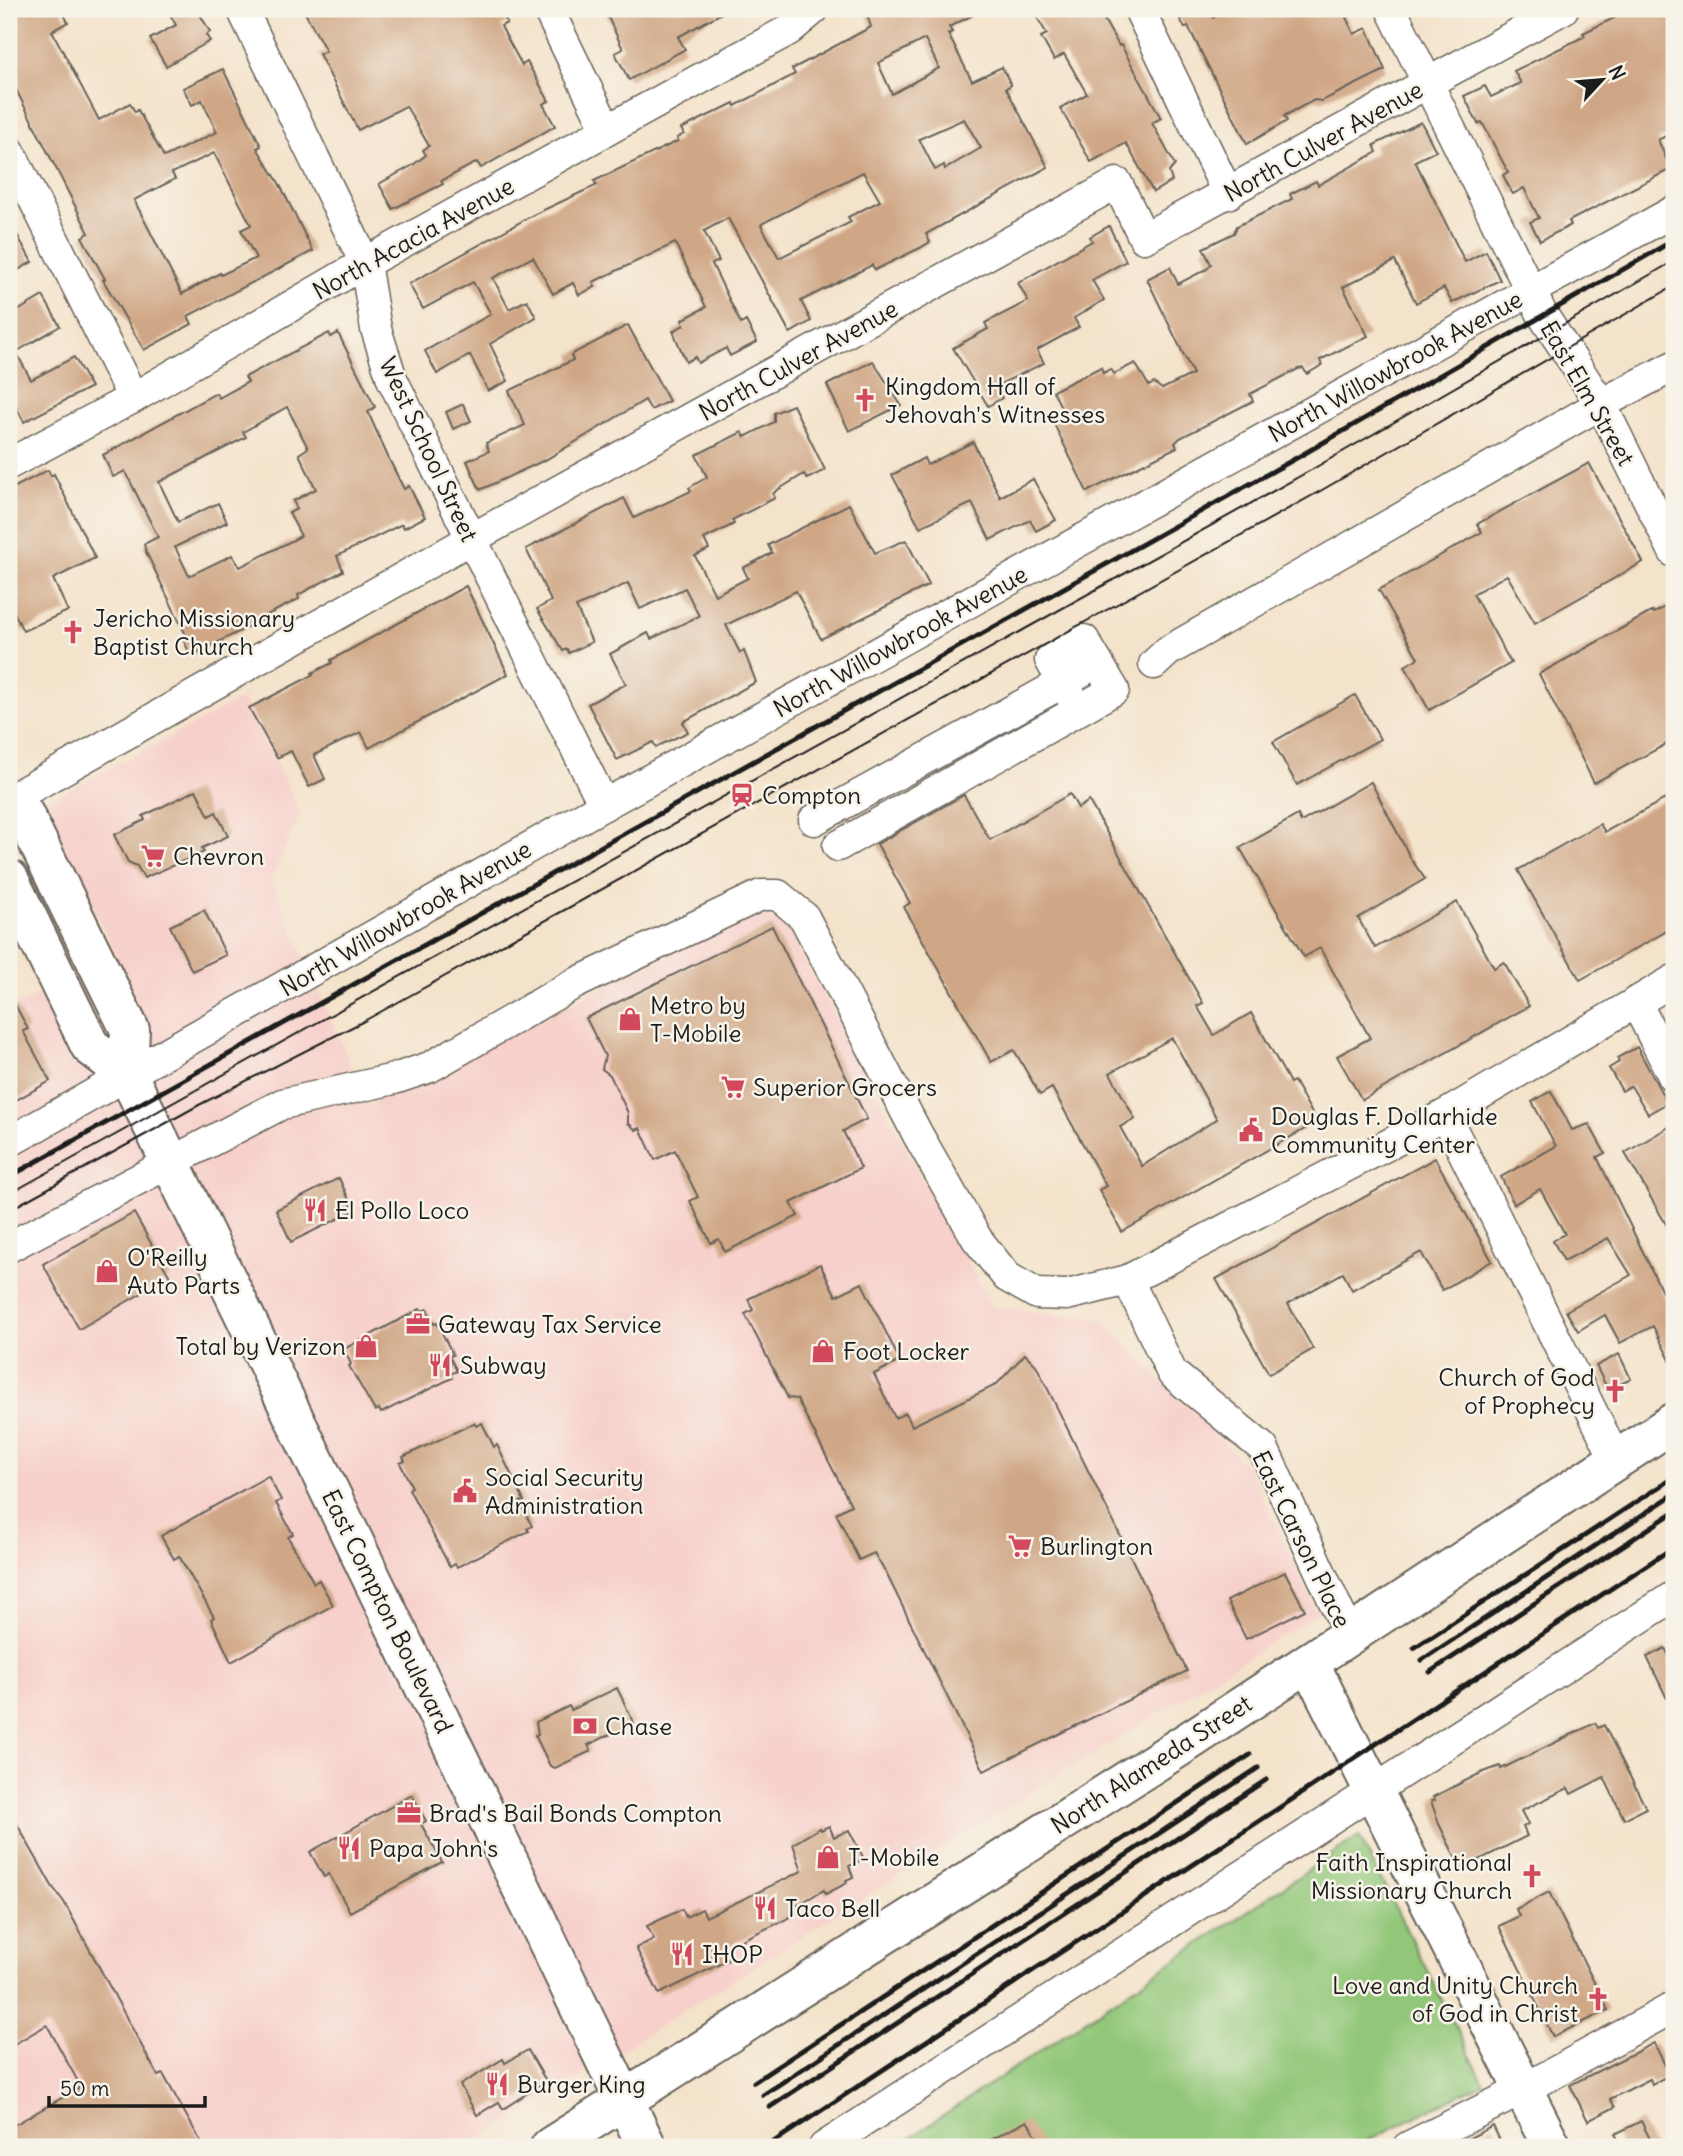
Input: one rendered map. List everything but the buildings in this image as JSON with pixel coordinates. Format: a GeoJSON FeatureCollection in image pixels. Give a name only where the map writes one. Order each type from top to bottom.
{"type":"FeatureCollection","features":[{"type":"Feature","properties":{"kind":"main road"},"geometry":{"type":"LineString","coordinates":[[9,808],[24,814],[130,1030],[128,1076]]}},
{"type":"Feature","properties":{"kind":"main road"},"geometry":{"type":"LineString","coordinates":[[9,879],[90,1046],[128,1076]]}},
{"type":"Feature","properties":{"kind":"main road","name":"East Compton Boulevard"},"geometry":{"type":"LineString","coordinates":[[128,1076],[647,2147]]}},
{"type":"Feature","properties":{"kind":"main road","name":"North Alameda Street"},"geometry":{"type":"LineString","coordinates":[[551,2147],[1310,1662],[1674,1422]]}},
{"type":"Feature","properties":{"kind":"main road"},"geometry":{"type":"LineString","coordinates":[[1310,1662],[1552,2147]]}},
{"type":"Feature","properties":{"kind":"street","name":"West School Street"},"geometry":{"type":"LineString","coordinates":[[242,9],[365,263],[376,329],[392,379],[604,805]]}},
{"type":"Feature","properties":{"kind":"street"},"geometry":{"type":"LineString","coordinates":[[548,9],[607,130]]}},
{"type":"Feature","properties":{"kind":"street","name":"North Acacia Avenue"},"geometry":{"type":"LineString","coordinates":[[9,464],[133,398],[365,263],[789,30],[814,9]]}},
{"type":"Feature","properties":{"kind":"street"},"geometry":{"type":"LineString","coordinates":[[1139,9],[1228,194]]}},
{"type":"Feature","properties":{"kind":"street","name":"East Elm Street"},"geometry":{"type":"LineString","coordinates":[[1391,9],[1530,291],[1562,349],[1601,404],[1674,552]]}},
{"type":"Feature","properties":{"kind":"street","name":"North Culver Avenue"},"geometry":{"type":"LineString","coordinates":[[9,800],[471,539],[1117,183],[1144,238],[1563,9]]}},
{"type":"Feature","properties":{"kind":"street"},"geometry":{"type":"LineString","coordinates":[[9,150],[133,398]]}},
{"type":"Feature","properties":{"kind":"street","name":"North Willowbrook Avenue"},"geometry":{"type":"LineString","coordinates":[[9,1142],[604,805],[1674,211]]}},
{"type":"Feature","properties":{"kind":"street"},"geometry":{"type":"LineString","coordinates":[[1154,664],[1168,651],[1601,404],[1674,366]]}},
{"type":"Feature","properties":{"kind":"street"},"geometry":{"type":"LineString","coordinates":[[838,846],[1079,710],[1114,690],[1084,640],[1050,660],[1079,710]]}},
{"type":"Feature","properties":{"kind":"street"},"geometry":{"type":"LineString","coordinates":[[814,820],[1063,682]]}},
{"type":"Feature","properties":{"kind":"street"},"geometry":{"type":"LineString","coordinates":[[9,1247],[282,1104],[394,1079],[430,1067],[572,985],[761,895],[778,895],[804,917],[918,1135],[977,1239],[1007,1277],[1037,1294],[1068,1295],[1128,1280],[1445,1115],[1674,980]]}},
{"type":"Feature","properties":{"kind":"street"},"geometry":{"type":"LineString","coordinates":[[1636,1002],[1674,1078]]}},
{"type":"Feature","properties":{"kind":"street"},"geometry":{"type":"LineString","coordinates":[[1445,1115],[1616,1460]]}},
{"type":"Feature","properties":{"kind":"street","name":"East Carson Place"},"geometry":{"type":"LineString","coordinates":[[1128,1280],[1172,1373],[1263,1448],[1350,1636]]}},
{"type":"Feature","properties":{"kind":"street"},"geometry":{"type":"LineString","coordinates":[[824,2147],[1674,1596]]}},
{"type":"Feature","properties":{"kind":"street"},"geometry":{"type":"LineString","coordinates":[[1408,2147],[1524,2089],[1674,2007]]}},
{"type":"Feature","properties":{"kind":"shaded area"},"geometry":{"type":"Polygon","coordinates":[[[243,698],[301,813],[271,879],[368,1105],[747,915],[784,920],[992,1307],[1102,1320],[1249,1469],[1318,1613],[467,2147],[9,2147],[9,1009],[117,956],[46,812],[46,802],[243,698]]]}},
{"type":"Feature","properties":{"kind":"green space"},"geometry":{"type":"Polygon","coordinates":[[[1359,1836],[1484,2083],[1354,2147],[897,2147],[1359,1836]]]}},
{"type":"Feature","properties":{"kind":"tram line"},"geometry":{"type":"LineString","coordinates":[[9,1194],[1311,470],[1674,261]]}},
{"type":"Feature","properties":{"kind":"tram line"},"geometry":{"type":"LineString","coordinates":[[9,1210],[199,1105],[364,1021],[1076,627],[1322,490],[1674,286]]}},
{"type":"Feature","properties":{"kind":"railway"},"geometry":{"type":"LineString","coordinates":[[9,1177],[1300,456],[1674,240]]}},
{"type":"Feature","properties":{"kind":"railway"},"geometry":{"type":"LineString","coordinates":[[1414,1648],[1674,1477]]}},
{"type":"Feature","properties":{"kind":"railway"},"geometry":{"type":"LineString","coordinates":[[1422,1660],[1674,1494]]}},
{"type":"Feature","properties":{"kind":"railway"},"geometry":{"type":"LineString","coordinates":[[1430,1672],[1674,1512]]}},
{"type":"Feature","properties":{"kind":"railway"},"geometry":{"type":"LineString","coordinates":[[766,2147],[1674,1547]]}},
{"type":"Feature","properties":{"kind":"railway"},"geometry":{"type":"LineString","coordinates":[[754,2082],[1250,1755]]}},
{"type":"Feature","properties":{"kind":"railway"},"geometry":{"type":"LineString","coordinates":[[763,2095],[1258,1768]]}},
{"type":"Feature","properties":{"kind":"railway"},"geometry":{"type":"LineString","coordinates":[[770,2107],[1266,1780]]}},
{"type":"Feature","properties":{"kind":"place","name":"Kingdom Hall of Jehovah's Witnesses"},"geometry":{"type":"Point","coordinates":[865,400]}},
{"type":"Feature","properties":{"kind":"place","name":"Jericho Missionary Baptist Church"},"geometry":{"type":"Point","coordinates":[73,632]}},
{"type":"Feature","properties":{"kind":"place","name":"Compton"},"geometry":{"type":"Point","coordinates":[742,795]}},
{"type":"Feature","properties":{"kind":"place","name":"Chevron"},"geometry":{"type":"Point","coordinates":[153,856]}},
{"type":"Feature","properties":{"kind":"place","name":"Metro by T-Mobile"},"geometry":{"type":"Point","coordinates":[630,1019]}},
{"type":"Feature","properties":{"kind":"place","name":"Superior Grocers"},"geometry":{"type":"Point","coordinates":[733,1087]}},
{"type":"Feature","properties":{"kind":"place","name":"Douglas F. Dollarhide Community Center"},"geometry":{"type":"Point","coordinates":[1251,1130]}},
{"type":"Feature","properties":{"kind":"place","name":"El Pollo Loco"},"geometry":{"type":"Point","coordinates":[315,1210]}},
{"type":"Feature","properties":{"kind":"place","name":"O'Reilly Auto Parts"},"geometry":{"type":"Point","coordinates":[107,1271]}},
{"type":"Feature","properties":{"kind":"place","name":"Gateway Tax Service"},"geometry":{"type":"Point","coordinates":[418,1324]}},
{"type":"Feature","properties":{"kind":"place","name":"Total by Verizon"},"geometry":{"type":"Point","coordinates":[366,1346]}},
{"type":"Feature","properties":{"kind":"place","name":"Foot Locker"},"geometry":{"type":"Point","coordinates":[823,1351]}},
{"type":"Feature","properties":{"kind":"place","name":"Subway"},"geometry":{"type":"Point","coordinates":[440,1365]}},
{"type":"Feature","properties":{"kind":"place","name":"Church of God of Prophecy"},"geometry":{"type":"Point","coordinates":[1615,1391]}},
{"type":"Feature","properties":{"kind":"place","name":"Social Security Administration"},"geometry":{"type":"Point","coordinates":[465,1491]}},
{"type":"Feature","properties":{"kind":"place","name":"Burlington"},"geometry":{"type":"Point","coordinates":[1020,1546]}},
{"type":"Feature","properties":{"kind":"place","name":"Chase"},"geometry":{"type":"Point","coordinates":[585,1726]}},
{"type":"Feature","properties":{"kind":"place","name":"Brad's Bail Bonds Compton"},"geometry":{"type":"Point","coordinates":[409,1813]}},
{"type":"Feature","properties":{"kind":"place","name":"Papa John's"},"geometry":{"type":"Point","coordinates":[349,1848]}},
{"type":"Feature","properties":{"kind":"place","name":"T-Mobile"},"geometry":{"type":"Point","coordinates":[828,1857]}},
{"type":"Feature","properties":{"kind":"place","name":"Faith Inspirational Missionary Church"},"geometry":{"type":"Point","coordinates":[1532,1876]}},
{"type":"Feature","properties":{"kind":"place","name":"Taco Bell"},"geometry":{"type":"Point","coordinates":[765,1908]}},
{"type":"Feature","properties":{"kind":"place","name":"IHOP"},"geometry":{"type":"Point","coordinates":[682,1954]}},
{"type":"Feature","properties":{"kind":"place","name":"Love and Unity Church of God in Christ"},"geometry":{"type":"Point","coordinates":[1598,1999]}},
{"type":"Feature","properties":{"kind":"place","name":"Burger King"},"geometry":{"type":"Point","coordinates":[497,2084]}}]}
